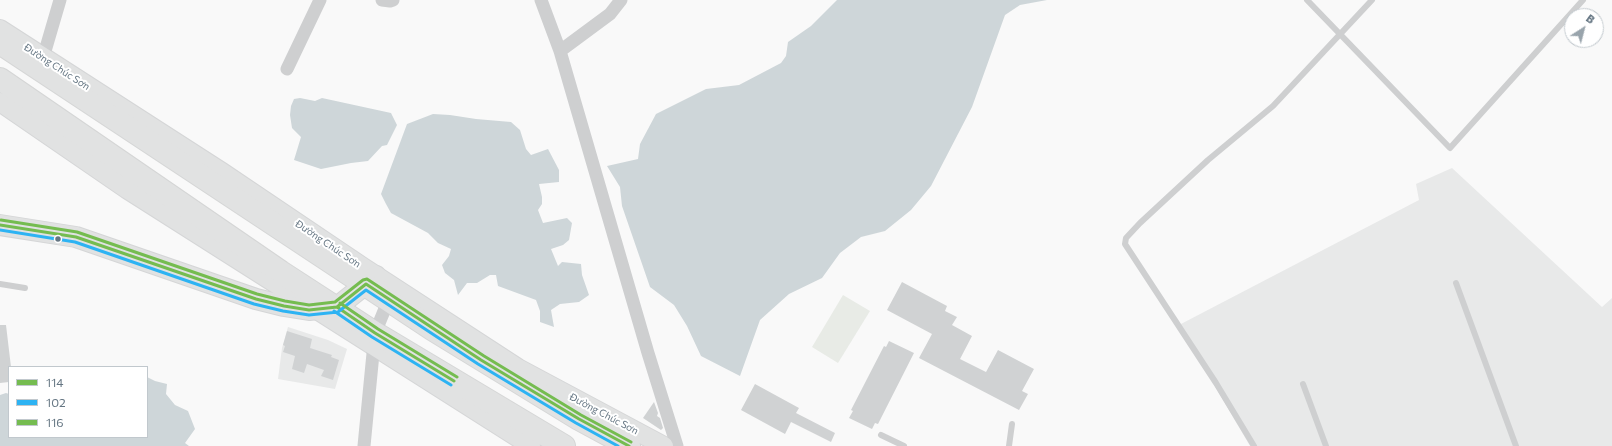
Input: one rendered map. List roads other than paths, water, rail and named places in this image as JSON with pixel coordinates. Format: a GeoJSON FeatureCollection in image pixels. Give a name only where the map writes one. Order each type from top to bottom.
{"type":"FeatureCollection","features":[{"type":"Feature","properties":{"kind":"highway","name":"Đường Chúc Sơn"},"geometry":{"type":"LineString","coordinates":[[0,43],[391,293],[481,360],[579,419],[629,446]]}},
{"type":"Feature","properties":{"kind":"highway"},"geometry":{"type":"LineString","coordinates":[[0,78],[281,272],[327,308],[374,340],[564,446]]}},
{"type":"Feature","properties":{"kind":"main road"},"geometry":{"type":"LineString","coordinates":[[0,225],[76,237],[256,299],[309,310],[327,308],[371,280]]}},
{"type":"Feature","properties":{"kind":"street"},"geometry":{"type":"LineString","coordinates":[[43,58],[60,0]]}},
{"type":"Feature","properties":{"kind":"street"},"geometry":{"type":"LineString","coordinates":[[287,69],[320,0]]}},
{"type":"Feature","properties":{"kind":"street"},"geometry":{"type":"LineString","coordinates":[[382,0],[392,0]]}},
{"type":"Feature","properties":{"kind":"street"},"geometry":{"type":"LineString","coordinates":[[541,0],[560,51],[648,353],[677,446]]}},
{"type":"Feature","properties":{"kind":"street"},"geometry":{"type":"LineString","coordinates":[[560,51],[610,14],[621,0]]}},
{"type":"Feature","properties":{"kind":"street","name":"Đường Chúc Sơn"},"geometry":{"type":"LineString","coordinates":[[0,29],[222,172],[371,280]]}},
{"type":"Feature","properties":{"kind":"street"},"geometry":{"type":"LineString","coordinates":[[0,102],[128,190],[327,308]]}},
{"type":"Feature","properties":{"kind":"street"},"geometry":{"type":"LineString","coordinates":[[364,446],[374,340],[391,293]]}},
{"type":"Feature","properties":{"kind":"street","name":"Đường Chúc Sơn"},"geometry":{"type":"LineString","coordinates":[[391,293],[518,368],[664,446]]}},
{"type":"Feature","properties":{"kind":"street"},"geometry":{"type":"LineString","coordinates":[[374,340],[531,446]]}},
{"type":"Feature","properties":{"kind":"lane"},"geometry":{"type":"LineString","coordinates":[[1307,0],[1450,148],[1583,0]]}},
{"type":"Feature","properties":{"kind":"lane"},"geometry":{"type":"LineString","coordinates":[[1254,446],[1216,383],[1125,244],[1126,238],[1140,223],[1208,160],[1273,106],[1372,0]]}},
{"type":"Feature","properties":{"kind":"lane"},"geometry":{"type":"LineString","coordinates":[[1456,283],[1516,446]]}},
{"type":"Feature","properties":{"kind":"lane"},"geometry":{"type":"LineString","coordinates":[[0,284],[25,288]]}},
{"type":"Feature","properties":{"kind":"lane"},"geometry":{"type":"LineString","coordinates":[[1303,384],[1326,446]]}},
{"type":"Feature","properties":{"kind":"lane"},"geometry":{"type":"LineString","coordinates":[[1009,446],[1012,424]]}},
{"type":"Feature","properties":{"kind":"lane"},"geometry":{"type":"LineString","coordinates":[[881,435],[904,446]]}}]}
